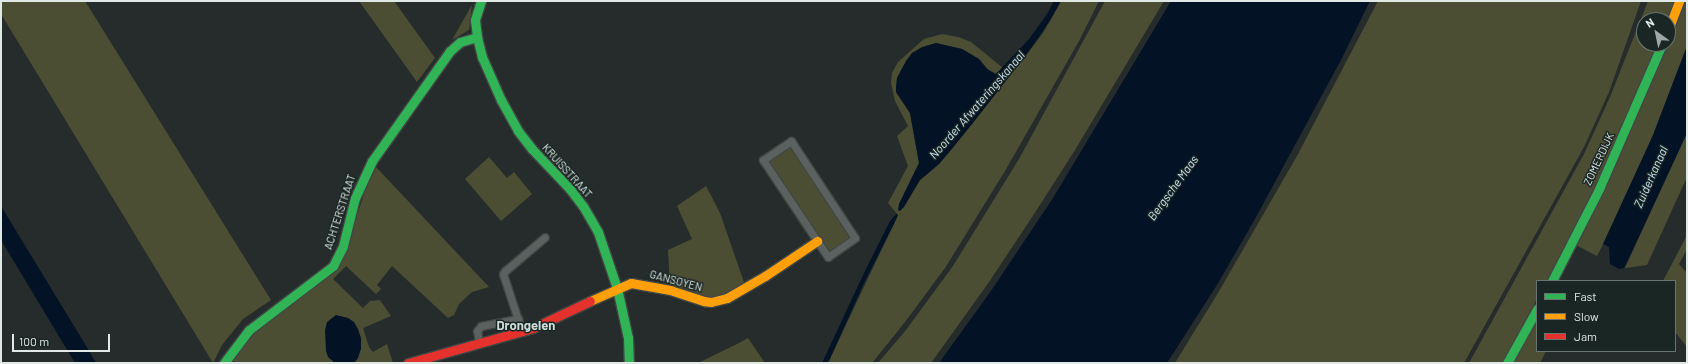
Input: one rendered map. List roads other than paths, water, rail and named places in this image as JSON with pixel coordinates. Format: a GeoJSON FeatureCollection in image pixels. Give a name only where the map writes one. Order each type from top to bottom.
{"type":"FeatureCollection","features":[{"type":"Feature","properties":{"kind":"street","name":"KRUISSTRAAT"},"geometry":{"type":"LineString","coordinates":[[481,1],[475,20],[477,37],[482,57],[491,80],[518,131],[532,149],[570,189],[598,232],[617,288],[628,338],[629,363]]}},
{"type":"Feature","properties":{"kind":"street"},"geometry":{"type":"LineString","coordinates":[[1675,12],[1679,1]]}},
{"type":"Feature","properties":{"kind":"street","name":"ACHTERSTRAAT"},"geometry":{"type":"LineString","coordinates":[[224,363],[249,330],[333,266],[343,246],[355,198],[372,161],[450,51],[460,42],[477,37]]}},
{"type":"Feature","properties":{"kind":"street","name":"ZOMERDIJK"},"geometry":{"type":"LineString","coordinates":[[1553,280],[1599,189],[1659,52]]}},
{"type":"Feature","properties":{"kind":"street"},"geometry":{"type":"LineString","coordinates":[[791,141],[856,238],[828,256],[818,241],[763,160],[791,141]]}},
{"type":"Feature","properties":{"kind":"street"},"geometry":{"type":"LineString","coordinates":[[522,332],[503,274],[504,271],[545,237]]}},
{"type":"Feature","properties":{"kind":"street","name":"GANSOYEN"},"geometry":{"type":"LineString","coordinates":[[408,363],[428,360],[479,342],[522,332],[631,283],[670,290],[704,301],[718,301],[727,298],[765,276],[818,241]]}},
{"type":"Feature","properties":{"kind":"street"},"geometry":{"type":"LineString","coordinates":[[1507,363],[1536,311]]}},
{"type":"Feature","properties":{"kind":"street"},"geometry":{"type":"LineString","coordinates":[[479,342],[477,331],[481,326],[518,320]]}},
{"type":"Feature","properties":{"kind":"water","name":"Noorder Afwateringskanaal"},"geometry":{"type":"Polygon","coordinates":[[[1054,1],[1061,1],[1032,47],[939,164],[920,180],[904,207],[900,211],[898,210],[899,204],[919,163],[910,113],[896,92],[897,78],[906,61],[912,53],[922,47],[936,43],[962,49],[979,59],[987,69],[996,74],[1029,39],[1047,14],[1054,1]]]}},
{"type":"Feature","properties":{"kind":"water","name":"Bergsche Maas"},"geometry":{"type":"Polygon","coordinates":[[[1171,1],[1370,1],[1341,60],[1255,219],[1217,285],[1167,363],[939,363],[993,288],[1053,198],[1171,1]]]}},
{"type":"Feature","properties":{"kind":"water","name":"Zuiderkanaal"},"geometry":{"type":"Polygon","coordinates":[[[1687,46],[1687,133],[1624,268],[1619,269],[1610,264],[1609,247],[1603,244],[1653,135],[1687,46]]]}},
{"type":"Feature","properties":{"kind":"water"},"geometry":{"type":"Polygon","coordinates":[[[1,206],[96,363],[75,363],[1,240],[1,206]]]}},
{"type":"Feature","properties":{"kind":"water"},"geometry":{"type":"Polygon","coordinates":[[[896,214],[898,215],[894,224],[864,283],[829,361],[822,363],[864,273],[890,221],[896,214]]]}},
{"type":"Feature","properties":{"kind":"water"},"geometry":{"type":"Polygon","coordinates":[[[336,315],[348,318],[354,322],[358,329],[361,338],[361,349],[358,358],[354,363],[335,363],[328,357],[326,351],[325,330],[327,322],[336,315]]]}},
{"type":"Feature","properties":{"kind":"district","name":"Drongelen"},"geometry":{"type":"Point","coordinates":[526,325]}}]}
